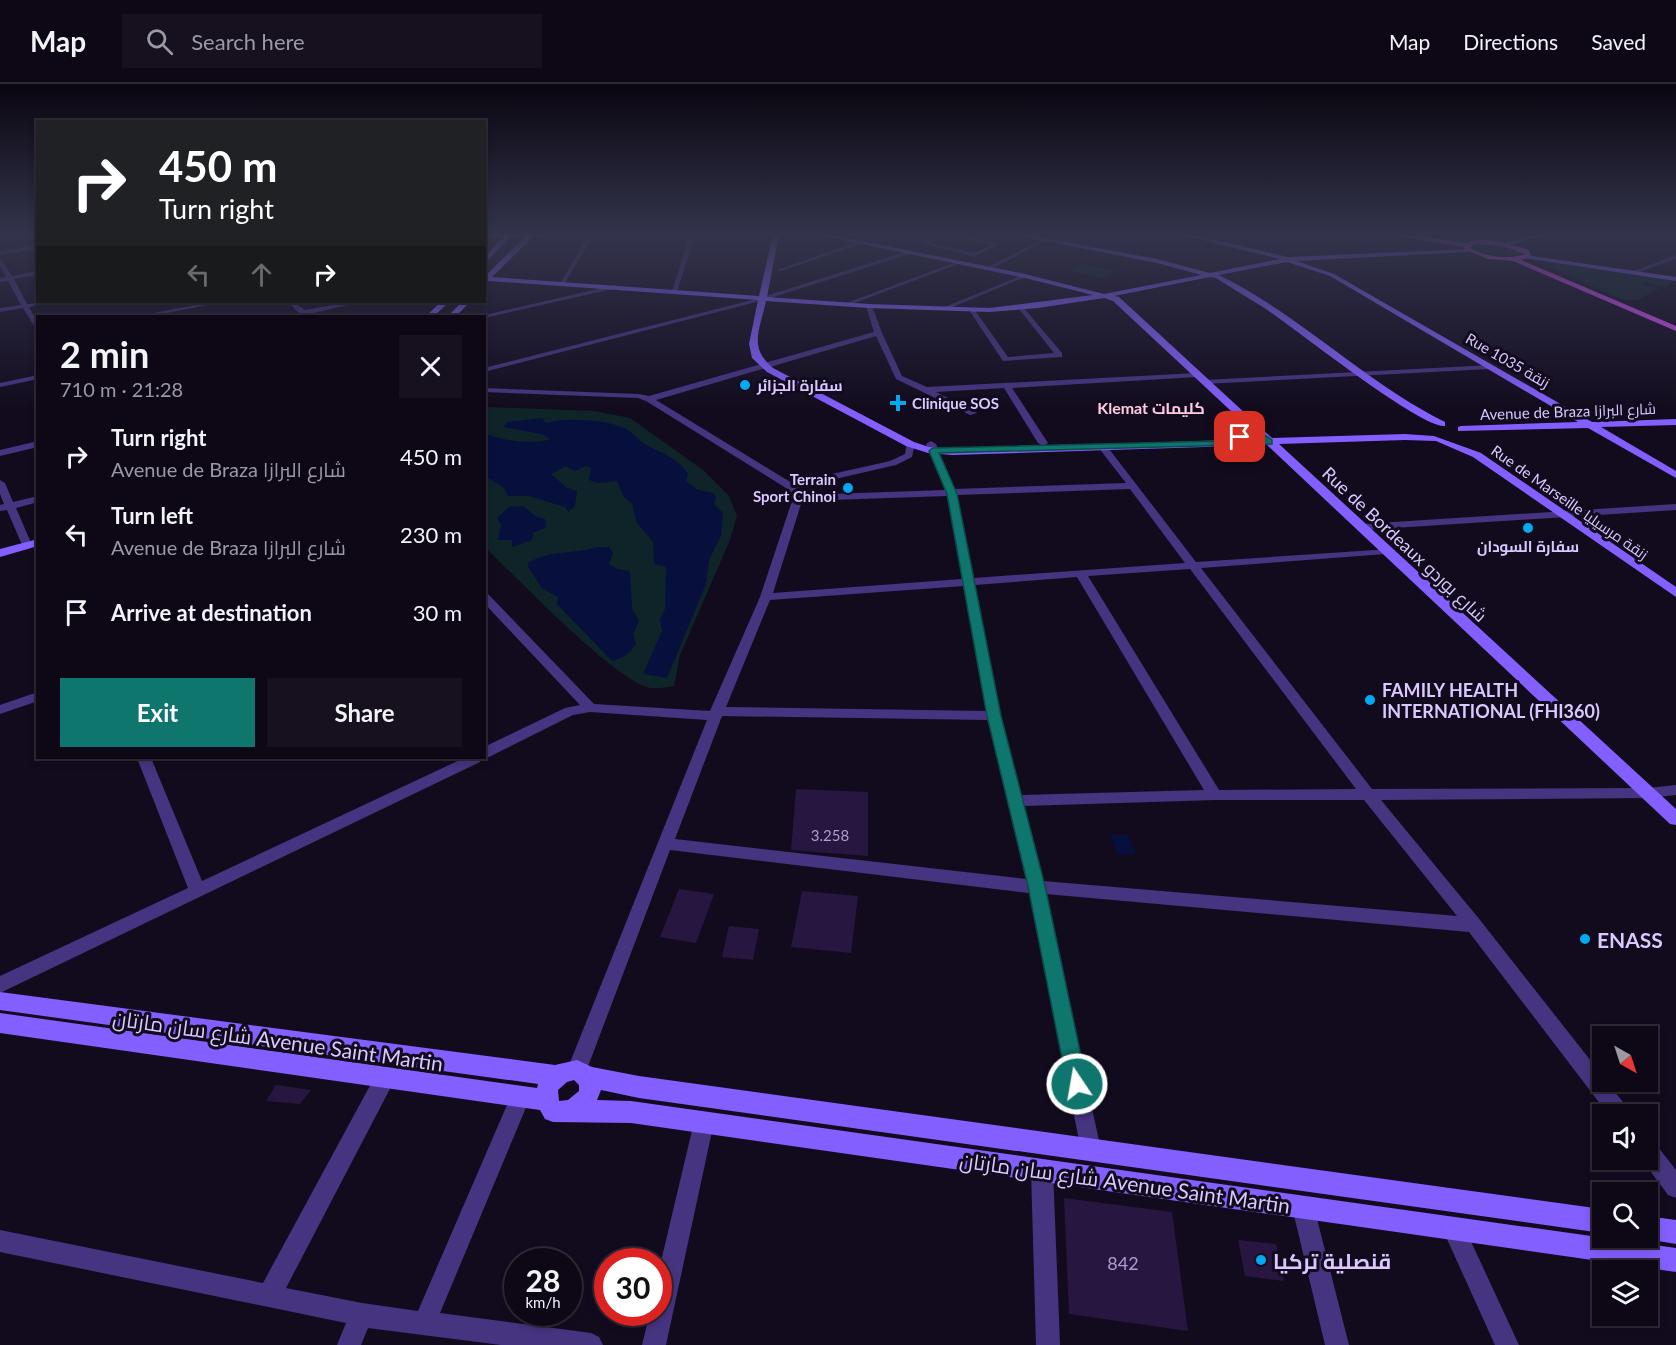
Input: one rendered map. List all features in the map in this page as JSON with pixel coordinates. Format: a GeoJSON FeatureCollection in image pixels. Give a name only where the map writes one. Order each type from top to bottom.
{"type":"FeatureCollection","features":[{"type":"Feature","properties":{"kind":"main road"},"geometry":{"type":"LineString","coordinates":[[699,293],[869,306],[972,310],[1021,308],[1120,293]]}},
{"type":"Feature","properties":{"kind":"main road"},"geometry":{"type":"LineString","coordinates":[[767,298],[768,293]]}},
{"type":"Feature","properties":{"kind":"main road"},"geometry":{"type":"LineString","coordinates":[[769,293],[753,344],[753,353],[768,364],[910,444],[933,450],[1103,447],[1266,440],[1422,428],[1442,424]]}},
{"type":"Feature","properties":{"kind":"main road"},"geometry":{"type":"LineString","coordinates":[[1100,293],[1110,295]]}},
{"type":"Feature","properties":{"kind":"main road"},"geometry":{"type":"LineString","coordinates":[[1246,293],[1414,410],[1442,424],[1461,429],[1469,438]]}},
{"type":"Feature","properties":{"kind":"main road","name":"Rue 1035 زنقة"},"geometry":{"type":"LineString","coordinates":[[1362,293],[1676,475]]}},
{"type":"Feature","properties":{"kind":"main road"},"geometry":{"type":"LineString","coordinates":[[1595,293],[1676,327]]}},
{"type":"Feature","properties":{"kind":"main road"},"geometry":{"type":"LineString","coordinates":[[1604,293],[1676,327]]}},
{"type":"Feature","properties":{"kind":"main road","name":"Rue de Bordeaux شارع بوردو"},"geometry":{"type":"LineString","coordinates":[[1110,295],[1676,819]]}},
{"type":"Feature","properties":{"kind":"main road"},"geometry":{"type":"LineString","coordinates":[[419,315],[432,303]]}},
{"type":"Feature","properties":{"kind":"main road"},"geometry":{"type":"LineString","coordinates":[[431,315],[444,303]]}},
{"type":"Feature","properties":{"kind":"main road"},"geometry":{"type":"LineString","coordinates":[[443,315],[456,303]]}},
{"type":"Feature","properties":{"kind":"main road"},"geometry":{"type":"LineString","coordinates":[[453,315],[465,303]]}},
{"type":"Feature","properties":{"kind":"main road"},"geometry":{"type":"LineString","coordinates":[[768,364],[933,450],[1043,443],[1438,440]]}},
{"type":"Feature","properties":{"kind":"main road"},"geometry":{"type":"LineString","coordinates":[[1414,410],[1422,428],[1438,440]]}},
{"type":"Feature","properties":{"kind":"main road","name":"Avenue de Braza شارع البرازا"},"geometry":{"type":"LineString","coordinates":[[1461,429],[1676,422]]}},
{"type":"Feature","properties":{"kind":"main road","name":"Avenue de Braza شارع البرازا"},"geometry":{"type":"LineString","coordinates":[[1438,440],[1458,443],[1469,438],[1676,429]]}},
{"type":"Feature","properties":{"kind":"main road","name":"Rue de Marseille زنقة مرسيليا"},"geometry":{"type":"LineString","coordinates":[[1469,438],[1477,455]]}},
{"type":"Feature","properties":{"kind":"main road","name":"Rue de Marseille زنقة مرسيليا"},"geometry":{"type":"LineString","coordinates":[[1438,440],[1477,455],[1676,593]]}},
{"type":"Feature","properties":{"kind":"main road"},"geometry":{"type":"LineString","coordinates":[[0,553],[32,544]]}},
{"type":"Feature","properties":{"kind":"main road","name":"شارع سان مارتان Avenue Saint Martin"},"geometry":{"type":"LineString","coordinates":[[0,1002],[574,1074],[639,1087],[1592,1220]]}},
{"type":"Feature","properties":{"kind":"main road","name":"شارع سان مارتان Avenue Saint Martin"},"geometry":{"type":"LineString","coordinates":[[0,1023],[546,1100]]}},
{"type":"Feature","properties":{"kind":"main road"},"geometry":{"type":"LineString","coordinates":[[574,1074],[591,1084],[589,1096],[574,1111],[561,1113],[554,1111],[546,1100],[547,1089],[574,1074]]}},
{"type":"Feature","properties":{"kind":"main road","name":"شارع سان مارتان Avenue Saint Martin"},"geometry":{"type":"LineString","coordinates":[[574,1111],[631,1112],[704,1122],[1453,1228],[1673,1264]]}},
{"type":"Feature","properties":{"kind":"main road"},"geometry":{"type":"LineString","coordinates":[[1658,1230],[1676,1232]]}},
{"type":"Feature","properties":{"kind":"street"},"geometry":{"type":"LineString","coordinates":[[17,293],[36,327]]}},
{"type":"Feature","properties":{"kind":"street"},"geometry":{"type":"LineString","coordinates":[[486,316],[589,293]]}},
{"type":"Feature","properties":{"kind":"street"},"geometry":{"type":"LineString","coordinates":[[486,369],[783,293]]}},
{"type":"Feature","properties":{"kind":"street"},"geometry":{"type":"LineString","coordinates":[[847,304],[877,293]]}},
{"type":"Feature","properties":{"kind":"street"},"geometry":{"type":"LineString","coordinates":[[944,309],[984,293]]}},
{"type":"Feature","properties":{"kind":"street"},"geometry":{"type":"LineString","coordinates":[[0,310],[43,303]]}},
{"type":"Feature","properties":{"kind":"street"},"geometry":{"type":"LineString","coordinates":[[147,315],[215,303]]}},
{"type":"Feature","properties":{"kind":"street"},"geometry":{"type":"LineString","coordinates":[[284,303],[302,315],[354,303]]}},
{"type":"Feature","properties":{"kind":"street"},"geometry":{"type":"LineString","coordinates":[[292,303],[302,315]]}},
{"type":"Feature","properties":{"kind":"street"},"geometry":{"type":"LineString","coordinates":[[869,306],[878,333],[899,376],[974,413]]}},
{"type":"Feature","properties":{"kind":"street"},"geometry":{"type":"LineString","coordinates":[[972,310],[1006,359],[1059,355],[1021,308]]}},
{"type":"Feature","properties":{"kind":"street"},"geometry":{"type":"LineString","coordinates":[[650,399],[878,333]]}},
{"type":"Feature","properties":{"kind":"street"},"geometry":{"type":"LineString","coordinates":[[924,390],[1489,367]]}},
{"type":"Feature","properties":{"kind":"street"},"geometry":{"type":"LineString","coordinates":[[0,386],[36,377]]}},
{"type":"Feature","properties":{"kind":"street"},"geometry":{"type":"LineString","coordinates":[[1006,385],[1043,443]]}},
{"type":"Feature","properties":{"kind":"street"},"geometry":{"type":"LineString","coordinates":[[486,390],[616,393],[650,399],[790,486],[798,498]]}},
{"type":"Feature","properties":{"kind":"street"},"geometry":{"type":"LineString","coordinates":[[0,453],[36,444]]}},
{"type":"Feature","properties":{"kind":"street"},"geometry":{"type":"LineString","coordinates":[[903,459],[909,455],[910,444]]}},
{"type":"Feature","properties":{"kind":"street"},"geometry":{"type":"LineString","coordinates":[[1103,447],[1130,486],[1368,794],[1474,925],[1612,1104]]}},
{"type":"Feature","properties":{"kind":"street"},"geometry":{"type":"LineString","coordinates":[[790,486],[933,450],[947,478],[970,583],[994,716],[1036,886],[1091,1150]]}},
{"type":"Feature","properties":{"kind":"street"},"geometry":{"type":"LineString","coordinates":[[0,483],[4,508],[32,544]]}},
{"type":"Feature","properties":{"kind":"street"},"geometry":{"type":"LineString","coordinates":[[798,498],[1130,486]]}},
{"type":"Feature","properties":{"kind":"street"},"geometry":{"type":"LineString","coordinates":[[574,1074],[716,714],[766,597],[798,498]]}},
{"type":"Feature","properties":{"kind":"street"},"geometry":{"type":"LineString","coordinates":[[4,508],[36,500]]}},
{"type":"Feature","properties":{"kind":"street"},"geometry":{"type":"LineString","coordinates":[[1362,527],[1676,507]]}},
{"type":"Feature","properties":{"kind":"street"},"geometry":{"type":"LineString","coordinates":[[766,597],[1386,551]]}},
{"type":"Feature","properties":{"kind":"street"},"geometry":{"type":"LineString","coordinates":[[1082,574],[1215,795]]}},
{"type":"Feature","properties":{"kind":"street"},"geometry":{"type":"LineString","coordinates":[[486,598],[590,708]]}},
{"type":"Feature","properties":{"kind":"street"},"geometry":{"type":"LineString","coordinates":[[0,710],[36,697]]}},
{"type":"Feature","properties":{"kind":"street"},"geometry":{"type":"LineString","coordinates":[[486,752],[570,711],[590,708],[716,714],[994,716]]}},
{"type":"Feature","properties":{"kind":"street"},"geometry":{"type":"LineString","coordinates":[[144,759],[197,890]]}},
{"type":"Feature","properties":{"kind":"street"},"geometry":{"type":"LineString","coordinates":[[0,985],[473,759]]}},
{"type":"Feature","properties":{"kind":"street"},"geometry":{"type":"LineString","coordinates":[[1014,801],[1215,795],[1648,793],[1676,790]]}},
{"type":"Feature","properties":{"kind":"street"},"geometry":{"type":"LineString","coordinates":[[667,843],[1036,886],[1474,925]]}},
{"type":"Feature","properties":{"kind":"street"},"geometry":{"type":"LineString","coordinates":[[269,1296],[386,1076]]}},
{"type":"Feature","properties":{"kind":"street"},"geometry":{"type":"LineString","coordinates":[[424,1324],[520,1098]]}},
{"type":"Feature","properties":{"kind":"street"},"geometry":{"type":"LineString","coordinates":[[654,1345],[704,1122]]}},
{"type":"Feature","properties":{"kind":"street"},"geometry":{"type":"LineString","coordinates":[[1658,1163],[1676,1187]]}},
{"type":"Feature","properties":{"kind":"street"},"geometry":{"type":"LineString","coordinates":[[1042,1170],[1048,1345]]}},
{"type":"Feature","properties":{"kind":"street"},"geometry":{"type":"LineString","coordinates":[[1303,1207],[1337,1345]]}},
{"type":"Feature","properties":{"kind":"street"},"geometry":{"type":"LineString","coordinates":[[1453,1228],[1507,1345]]}},
{"type":"Feature","properties":{"kind":"street"},"geometry":{"type":"LineString","coordinates":[[0,1241],[362,1315],[591,1345]]}},
{"type":"Feature","properties":{"kind":"street"},"geometry":{"type":"LineString","coordinates":[[349,1345],[362,1315]]}},
{"type":"Feature","properties":{"kind":"green space"},"geometry":{"type":"Polygon","coordinates":[[[1606,293],[1651,293],[1637,300],[1622,300],[1606,293]]]}},
{"type":"Feature","properties":{"kind":"green space"},"geometry":{"type":"Polygon","coordinates":[[[486,407],[595,411],[630,418],[703,470],[729,496],[737,516],[730,540],[680,655],[674,686],[651,688],[636,682],[592,649],[486,548],[486,407]]]}},
{"type":"Feature","properties":{"kind":"shaded area"},"geometry":{"type":"Polygon","coordinates":[[[543,418],[547,423],[577,420],[621,427],[643,443],[679,463],[688,474],[686,481],[698,490],[714,493],[716,498],[714,504],[723,513],[721,536],[709,560],[706,584],[667,678],[643,674],[662,631],[660,619],[665,609],[666,567],[654,564],[653,542],[637,523],[632,504],[624,497],[617,481],[598,483],[589,480],[591,468],[586,466],[575,471],[566,466],[551,474],[567,488],[577,491],[575,506],[568,512],[565,507],[529,496],[508,496],[504,488],[486,477],[486,433],[507,440],[544,441],[550,439],[541,434],[503,427],[508,422],[543,418]]]}},
{"type":"Feature","properties":{"kind":"shaded area"},"geometry":{"type":"Polygon","coordinates":[[[523,506],[537,517],[545,519],[546,527],[533,533],[532,540],[512,547],[512,540],[498,540],[501,525],[497,518],[509,507],[523,506]]]}},
{"type":"Feature","properties":{"kind":"shaded area"},"geometry":{"type":"Polygon","coordinates":[[[609,547],[613,553],[609,564],[618,569],[630,571],[632,608],[639,621],[633,634],[636,644],[626,655],[612,661],[557,604],[558,597],[542,588],[528,567],[529,562],[538,558],[609,547]]]}},
{"type":"Feature","properties":{"kind":"shaded area"},"geometry":{"type":"Polygon","coordinates":[[[1128,834],[1136,854],[1118,855],[1110,835],[1128,834]]]}},
{"type":"Feature","properties":{"kind":"building"},"geometry":{"type":"Polygon","coordinates":[[[796,789],[868,792],[868,856],[791,850],[796,789]]]}},
{"type":"Feature","properties":{"kind":"building"},"geometry":{"type":"Polygon","coordinates":[[[679,889],[714,894],[696,943],[660,937],[679,889]]]}},
{"type":"Feature","properties":{"kind":"building"},"geometry":{"type":"Polygon","coordinates":[[[802,891],[858,896],[851,953],[791,947],[802,891]]]}},
{"type":"Feature","properties":{"kind":"building"},"geometry":{"type":"Polygon","coordinates":[[[729,926],[759,929],[753,960],[722,957],[729,926]]]}},
{"type":"Feature","properties":{"kind":"building"},"geometry":{"type":"Polygon","coordinates":[[[276,1085],[311,1090],[300,1104],[266,1101],[276,1085]]]}},
{"type":"Feature","properties":{"kind":"building"},"geometry":{"type":"Polygon","coordinates":[[[1064,1198],[1172,1212],[1188,1331],[1069,1314],[1064,1198]]]}},
{"type":"Feature","properties":{"kind":"building","name":"قنصلية تركيا"},"geometry":{"type":"Polygon","coordinates":[[[1238,1240],[1276,1244],[1284,1281],[1245,1276],[1238,1240]]]}},
{"type":"Feature","properties":{"kind":"place","name":"سفارة الجزائر"},"geometry":{"type":"Point","coordinates":[745,385]}},
{"type":"Feature","properties":{"kind":"place","name":"Clinique SOS"},"geometry":{"type":"Point","coordinates":[898,403]}},
{"type":"Feature","properties":{"kind":"place","name":"Terrain Sport Chinoi"},"geometry":{"type":"Point","coordinates":[848,488]}},
{"type":"Feature","properties":{"kind":"place","name":"سفارة السودان"},"geometry":{"type":"Point","coordinates":[1528,528]}},
{"type":"Feature","properties":{"kind":"place","name":"FAMILY HEALTH INTERNATIONAL (FHI360)"},"geometry":{"type":"Point","coordinates":[1370,700]}},
{"type":"Feature","properties":{"kind":"place","name":"ENASS"},"geometry":{"type":"Point","coordinates":[1585,939]}},
{"type":"Feature","properties":{"kind":"place","name":"قنصلية تركيا"},"geometry":{"type":"Point","coordinates":[1261,1260]}},
{"type":"Feature","properties":{"kind":"district","name":"Klemat كليمات"},"geometry":{"type":"Point","coordinates":[1151,407]}},
{"type":"Feature","properties":{"kind":"route"},"geometry":{"type":"LineString","coordinates":[[1077,1084],[1036,886],[994,716],[952,494],[947,478],[933,451],[1269,442],[1263,437],[1240,437]]}}]}
